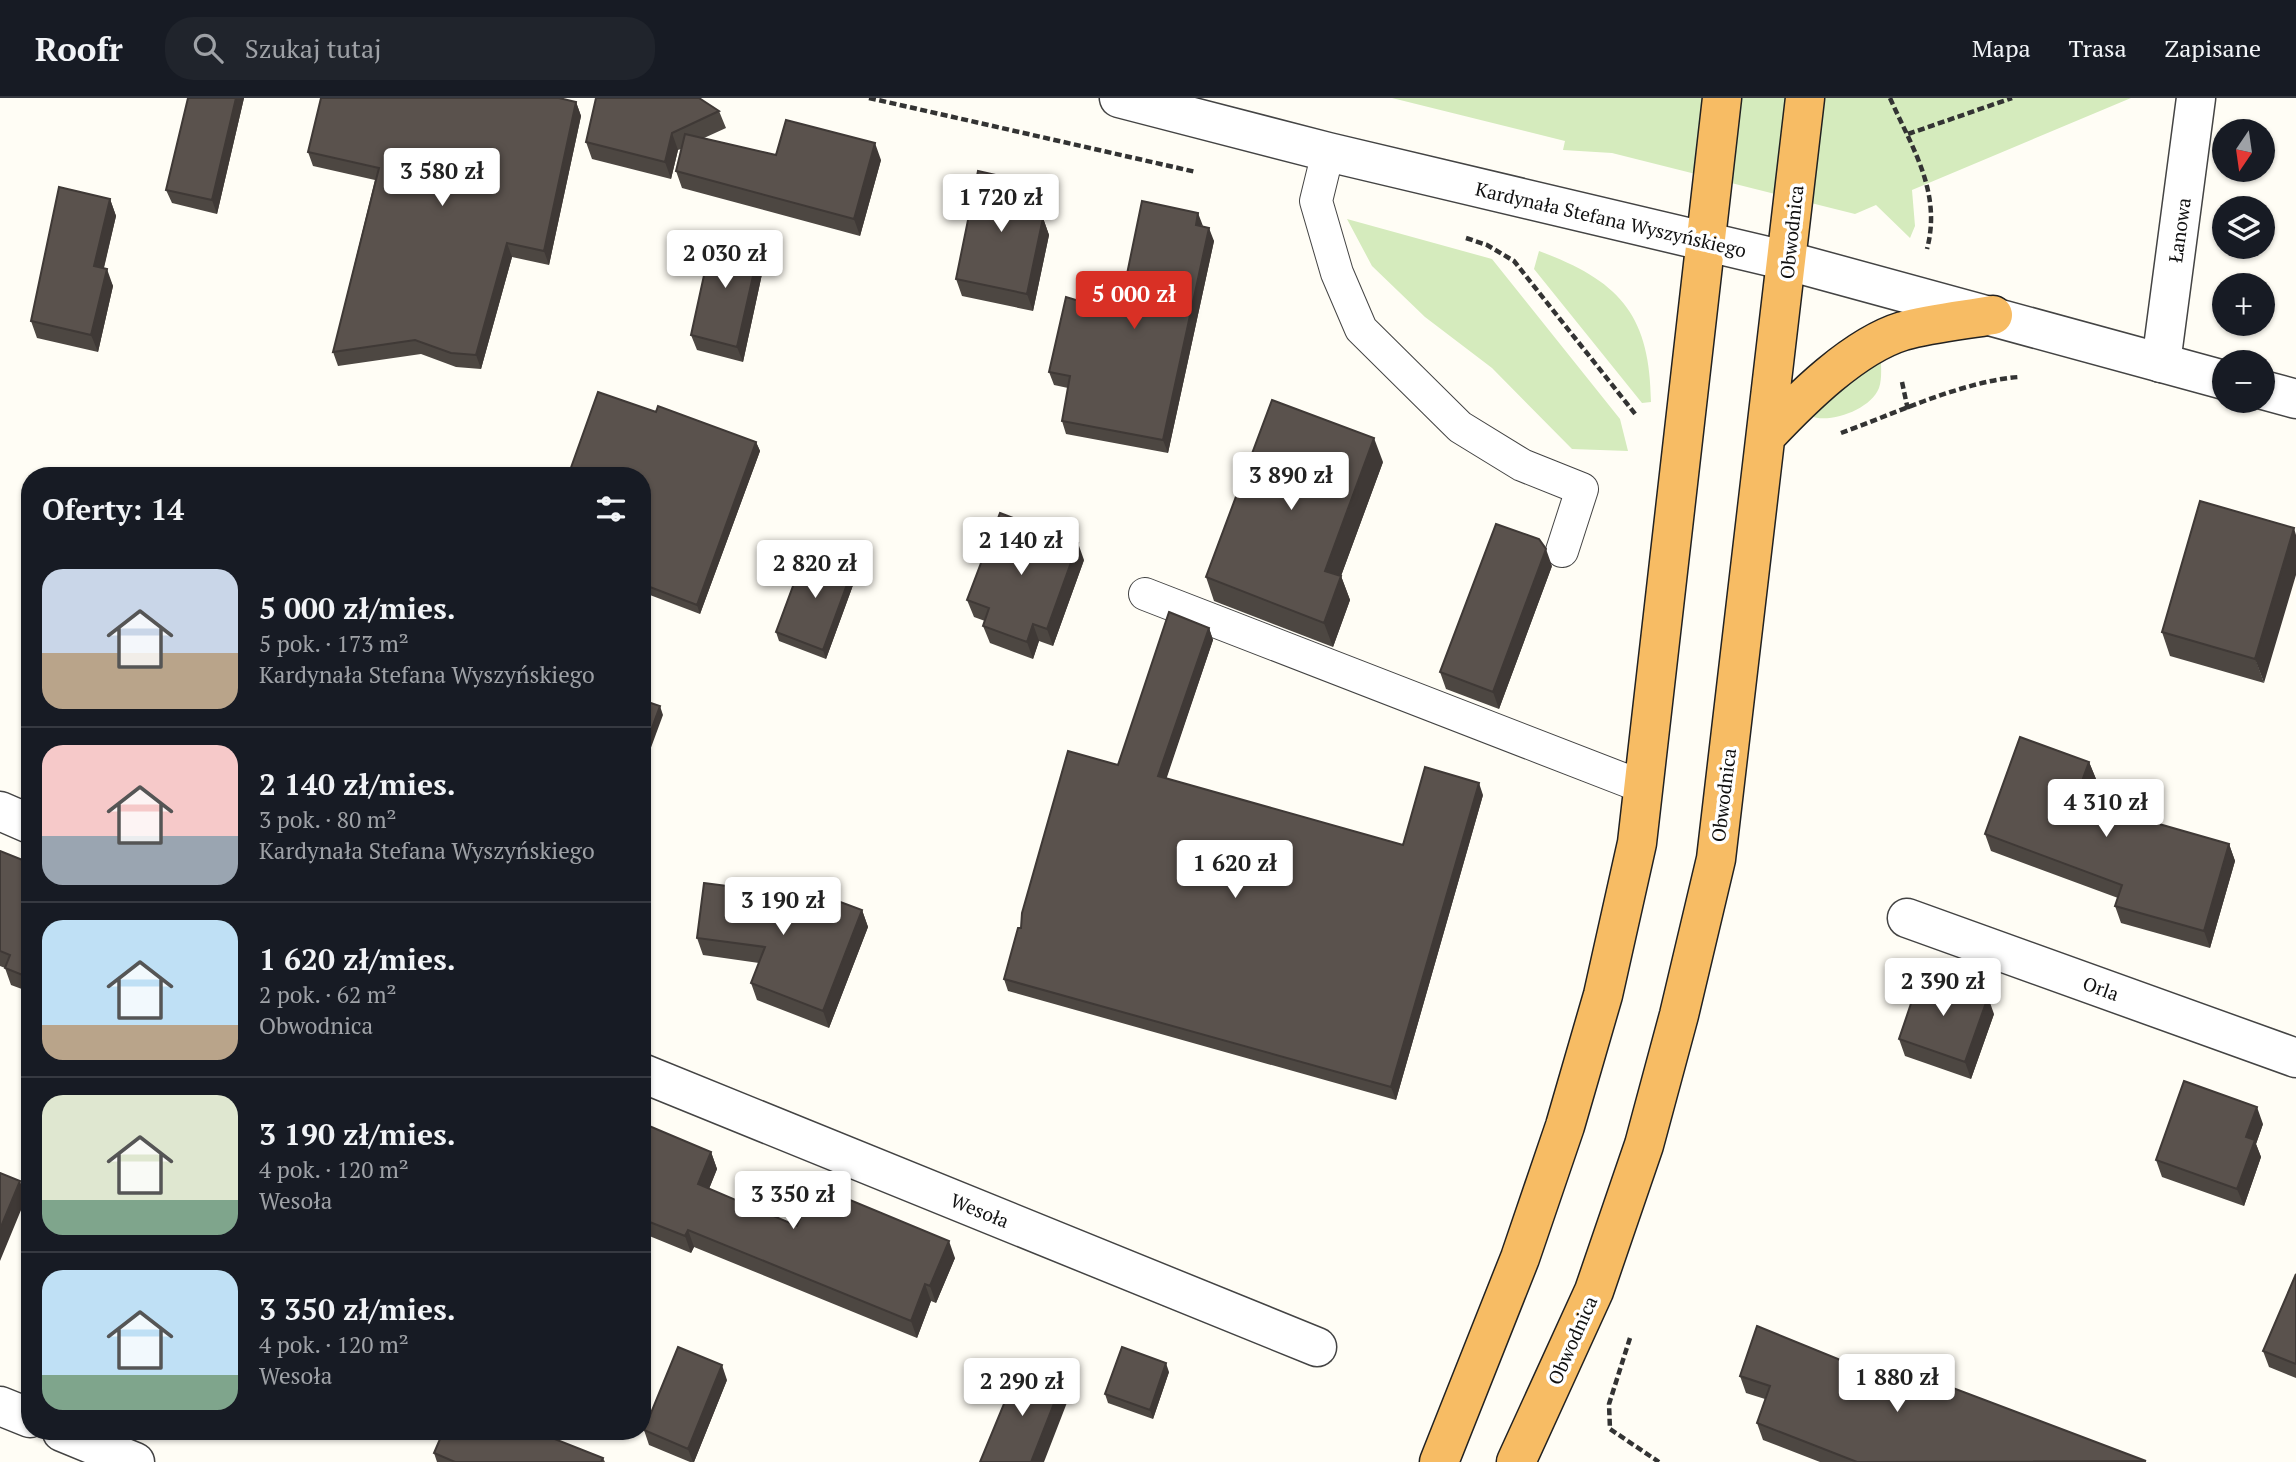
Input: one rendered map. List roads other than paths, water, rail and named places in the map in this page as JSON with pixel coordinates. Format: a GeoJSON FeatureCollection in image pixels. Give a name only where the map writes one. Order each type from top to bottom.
{"type":"FeatureCollection","features":[{"type":"Feature","properties":{"kind":"highway"},"geometry":{"type":"LineString","coordinates":[[1439,1462],[1520,1258],[1565,1126],[1606,982],[1637,843],[1722,98]]}},
{"type":"Feature","properties":{"kind":"highway","name":"Obwodnica"},"geometry":{"type":"LineString","coordinates":[[1516,1462],[1594,1291],[1644,1145],[1679,1015],[1716,859],[1805,98]]}},
{"type":"Feature","properties":{"kind":"highway"},"geometry":{"type":"LineString","coordinates":[[1767,435],[1814,384],[1887,337],[1904,331],[1993,315]]}},
{"type":"Feature","properties":{"kind":"street","name":"Kardynała Stefana Wyszyńskiego"},"geometry":{"type":"LineString","coordinates":[[1119,98],[1328,152],[1788,261],[2212,377]]}},
{"type":"Feature","properties":{"kind":"street","name":"Łanowa"},"geometry":{"type":"LineString","coordinates":[[2161,363],[2196,98]]}},
{"type":"Feature","properties":{"kind":"street"},"geometry":{"type":"LineString","coordinates":[[2275,393],[2296,399]]}},
{"type":"Feature","properties":{"kind":"street"},"geometry":{"type":"LineString","coordinates":[[0,811],[21,820]]}},
{"type":"Feature","properties":{"kind":"street","name":"Orla"},"geometry":{"type":"LineString","coordinates":[[1907,918],[2296,1058]]}},
{"type":"Feature","properties":{"kind":"street","name":"Wesoła"},"geometry":{"type":"LineString","coordinates":[[651,1077],[1317,1348]]}},
{"type":"Feature","properties":{"kind":"street"},"geometry":{"type":"LineString","coordinates":[[0,1406],[21,1414]]}},
{"type":"Feature","properties":{"kind":"street"},"geometry":{"type":"LineString","coordinates":[[81,1440],[135,1462]]}},
{"type":"Feature","properties":{"kind":"lane"},"geometry":{"type":"LineString","coordinates":[[1328,152],[1316,201],[1337,273],[1361,329],[1460,428],[1522,465],[1582,489],[1562,551]]}},
{"type":"Feature","properties":{"kind":"lane"},"geometry":{"type":"LineString","coordinates":[[1144,594],[1643,787]]}}]}
